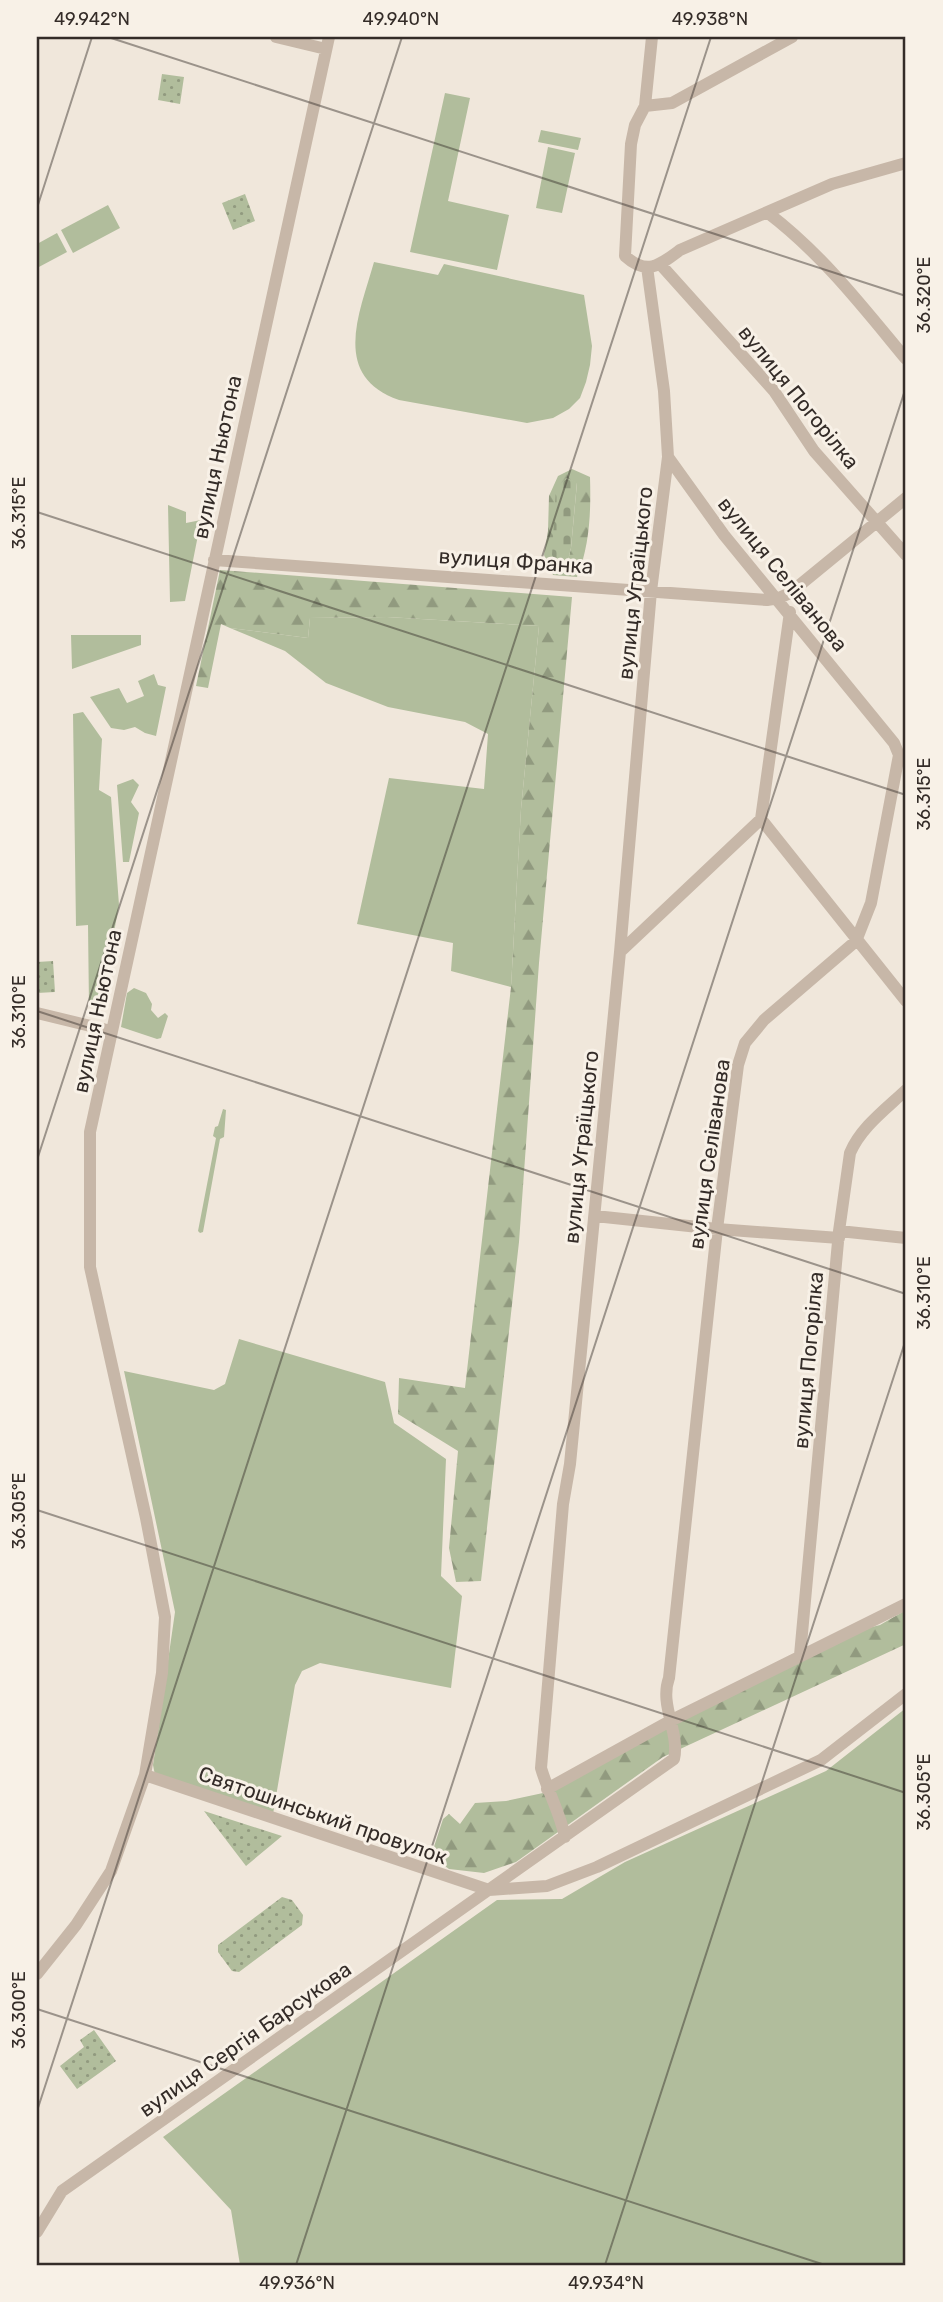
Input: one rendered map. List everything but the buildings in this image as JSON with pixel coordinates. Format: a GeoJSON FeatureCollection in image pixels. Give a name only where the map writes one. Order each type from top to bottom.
{"type":"FeatureCollection","features":[{"type":"Feature","properties":{"kind":"street"},"geometry":{"type":"LineString","coordinates":[[276,37],[328,43]]}},
{"type":"Feature","properties":{"kind":"street"},"geometry":{"type":"LineString","coordinates":[[652,37],[645,106],[635,125],[631,144],[625,256],[636,266],[661,265],[680,250],[832,184],[906,163]]}},
{"type":"Feature","properties":{"kind":"street"},"geometry":{"type":"LineString","coordinates":[[645,106],[672,103],[792,37]]}},
{"type":"Feature","properties":{"kind":"street","name":"вулиця Ньютона"},"geometry":{"type":"LineString","coordinates":[[37,1974],[76,1925],[111,1871],[145,1775],[162,1673],[165,1617],[146,1518],[90,1267],[90,1132],[328,43]]}},
{"type":"Feature","properties":{"kind":"street"},"geometry":{"type":"LineString","coordinates":[[768,213],[797,235],[829,266],[906,359]]}},
{"type":"Feature","properties":{"kind":"street","name":"вулиця Погорілка"},"geometry":{"type":"LineString","coordinates":[[661,265],[774,391],[814,450],[906,555]]}},
{"type":"Feature","properties":{"kind":"street"},"geometry":{"type":"LineString","coordinates":[[647,267],[664,391],[667,457]]}},
{"type":"Feature","properties":{"kind":"street","name":"вулиця Уграїцького"},"geometry":{"type":"LineString","coordinates":[[565,1837],[562,1821],[547,1789],[541,1768],[563,1504],[570,1464],[587,1272],[595,1216],[651,591],[667,457]]}},
{"type":"Feature","properties":{"kind":"street","name":"вулиця Селіванова"},"geometry":{"type":"LineString","coordinates":[[667,457],[724,535],[779,598],[903,755],[871,903],[856,941],[764,1020],[745,1043],[738,1065],[717,1229],[671,1665],[666,1686],[676,1750],[674,1759]]}},
{"type":"Feature","properties":{"kind":"street"},"geometry":{"type":"LineString","coordinates":[[779,598],[821,570],[906,498]]}},
{"type":"Feature","properties":{"kind":"street","name":"вулиця Франка"},"geometry":{"type":"LineString","coordinates":[[214,560],[767,600],[779,598]]}},
{"type":"Feature","properties":{"kind":"street"},"geometry":{"type":"LineString","coordinates":[[620,952],[761,819],[790,612]]}},
{"type":"Feature","properties":{"kind":"street"},"geometry":{"type":"LineString","coordinates":[[761,819],[906,1001]]}},
{"type":"Feature","properties":{"kind":"street"},"geometry":{"type":"LineString","coordinates":[[37,1013],[111,1031]]}},
{"type":"Feature","properties":{"kind":"street","name":"вулиця Погорілка"},"geometry":{"type":"LineString","coordinates":[[800,1656],[844,1184],[855,1142],[906,1090]]}},
{"type":"Feature","properties":{"kind":"street"},"geometry":{"type":"LineString","coordinates":[[595,1216],[717,1229],[906,1238]]}},
{"type":"Feature","properties":{"kind":"street"},"geometry":{"type":"LineString","coordinates":[[547,1789],[670,1721],[906,1604]]}},
{"type":"Feature","properties":{"kind":"street"},"geometry":{"type":"LineString","coordinates":[[489,1891],[547,1886],[597,1867],[821,1760],[906,1694]]}},
{"type":"Feature","properties":{"kind":"street","name":"вулиця Сергія Барсукова"},"geometry":{"type":"LineString","coordinates":[[37,2232],[62,2191],[674,1759]]}},
{"type":"Feature","properties":{"kind":"street","name":"Святошинський провулок"},"geometry":{"type":"LineString","coordinates":[[145,1775],[489,1891]]}},
{"type":"Feature","properties":{"kind":"green space"},"geometry":{"type":"Polygon","coordinates":[[[162,74],[184,77],[180,104],[158,100],[162,74]]]}},
{"type":"Feature","properties":{"kind":"green space"},"geometry":{"type":"Polygon","coordinates":[[[445,93],[470,98],[448,201],[509,215],[497,270],[410,252],[445,93]]]}},
{"type":"Feature","properties":{"kind":"green space"},"geometry":{"type":"Polygon","coordinates":[[[541,130],[581,138],[578,150],[538,142],[541,130]]]}},
{"type":"Feature","properties":{"kind":"green space"},"geometry":{"type":"Polygon","coordinates":[[[548,147],[575,153],[562,213],[536,208],[548,147]]]}},
{"type":"Feature","properties":{"kind":"green space"},"geometry":{"type":"Polygon","coordinates":[[[245,194],[255,221],[233,230],[222,203],[245,194]]]}},
{"type":"Feature","properties":{"kind":"green space"},"geometry":{"type":"Polygon","coordinates":[[[108,205],[120,228],[73,253],[61,230],[108,205]]]}},
{"type":"Feature","properties":{"kind":"green space"},"geometry":{"type":"Polygon","coordinates":[[[57,233],[67,252],[37,268],[37,244],[57,233]]]}},
{"type":"Feature","properties":{"kind":"green space"},"geometry":{"type":"Polygon","coordinates":[[[374,262],[438,275],[444,264],[584,295],[592,346],[590,365],[580,398],[569,409],[553,418],[527,423],[399,400],[378,389],[364,375],[357,359],[355,341],[362,301],[374,262]]]}},
{"type":"Feature","properties":{"kind":"green space"},"geometry":{"type":"Polygon","coordinates":[[[572,469],[590,477],[589,528],[577,577],[553,575],[544,555],[549,496],[558,476],[572,469]],[[566,478],[566,569],[571,548],[577,483],[566,478]]]}},
{"type":"Feature","properties":{"kind":"green space"},"geometry":{"type":"Polygon","coordinates":[[[566,478],[577,482],[571,548],[566,569],[558,566],[552,555],[556,489],[566,478]]]}},
{"type":"Feature","properties":{"kind":"green space"},"geometry":{"type":"Polygon","coordinates":[[[168,505],[186,512],[186,523],[201,520],[185,601],[170,602],[168,505]]]}},
{"type":"Feature","properties":{"kind":"green space"},"geometry":{"type":"Polygon","coordinates":[[[220,570],[572,597],[539,963],[519,1242],[481,1581],[456,1582],[449,1548],[458,1451],[398,1414],[399,1378],[465,1388],[511,987],[521,809],[539,626],[387,617],[310,618],[308,638],[230,628],[221,624],[208,688],[196,686],[220,570]]]}},
{"type":"Feature","properties":{"kind":"green space"},"geometry":{"type":"Polygon","coordinates":[[[387,617],[539,626],[521,809],[511,987],[451,971],[453,943],[357,924],[389,778],[484,789],[488,734],[465,722],[388,707],[326,683],[285,651],[230,628],[308,638],[310,618],[387,617]]]}},
{"type":"Feature","properties":{"kind":"green space"},"geometry":{"type":"Polygon","coordinates":[[[71,635],[141,635],[141,645],[72,669],[71,635]]]}},
{"type":"Feature","properties":{"kind":"green space"},"geometry":{"type":"Polygon","coordinates":[[[154,674],[158,685],[166,687],[156,736],[135,727],[124,730],[111,728],[90,697],[119,688],[127,703],[144,696],[138,681],[154,674]]]}},
{"type":"Feature","properties":{"kind":"green space"},"geometry":{"type":"Polygon","coordinates":[[[83,712],[102,739],[99,790],[111,797],[119,905],[100,1008],[89,1007],[88,925],[76,926],[73,714],[83,712]]]}},
{"type":"Feature","properties":{"kind":"green space"},"geometry":{"type":"Polygon","coordinates":[[[133,779],[139,785],[131,802],[139,813],[129,862],[123,862],[117,785],[133,779]]]}},
{"type":"Feature","properties":{"kind":"green space"},"geometry":{"type":"Polygon","coordinates":[[[53,961],[55,992],[37,993],[37,962],[53,961]]]}},
{"type":"Feature","properties":{"kind":"green space"},"geometry":{"type":"Polygon","coordinates":[[[134,988],[146,993],[152,1004],[151,1010],[158,1018],[165,1013],[168,1016],[161,1038],[121,1027],[127,993],[134,988]]]}},
{"type":"Feature","properties":{"kind":"green space"},"geometry":{"type":"Polygon","coordinates":[[[223,1109],[226,1110],[224,1137],[220,1139],[203,1232],[200,1233],[198,1231],[216,1138],[213,1136],[223,1109]]]}},
{"type":"Feature","properties":{"kind":"green space"},"geometry":{"type":"Polygon","coordinates":[[[239,1339],[385,1382],[394,1423],[446,1459],[441,1576],[462,1596],[451,1688],[320,1663],[302,1671],[295,1685],[273,1814],[155,1775],[153,1765],[175,1612],[124,1371],[214,1390],[225,1384],[239,1339]]]}},
{"type":"Feature","properties":{"kind":"green space"},"geometry":{"type":"Polygon","coordinates":[[[906,1610],[906,1644],[663,1757],[516,1862],[484,1873],[449,1869],[431,1856],[443,1819],[449,1814],[460,1824],[475,1803],[506,1801],[543,1793],[618,1750],[864,1629],[880,1625],[906,1610]]]}},
{"type":"Feature","properties":{"kind":"green space"},"geometry":{"type":"Polygon","coordinates":[[[906,1708],[906,2265],[240,2265],[231,2210],[163,2137],[497,1900],[562,1899],[625,1862],[826,1771],[906,1708]]]}},
{"type":"Feature","properties":{"kind":"green space"},"geometry":{"type":"Polygon","coordinates":[[[204,1811],[282,1836],[246,1866],[204,1811]]]}},
{"type":"Feature","properties":{"kind":"green space"},"geometry":{"type":"Polygon","coordinates":[[[282,1897],[292,1900],[303,1915],[302,1925],[239,1972],[232,1971],[218,1952],[218,1945],[282,1897]]]}},
{"type":"Feature","properties":{"kind":"green space"},"geometry":{"type":"Polygon","coordinates":[[[94,2030],[116,2061],[77,2089],[60,2066],[84,2047],[80,2040],[94,2030]]]}}]}
